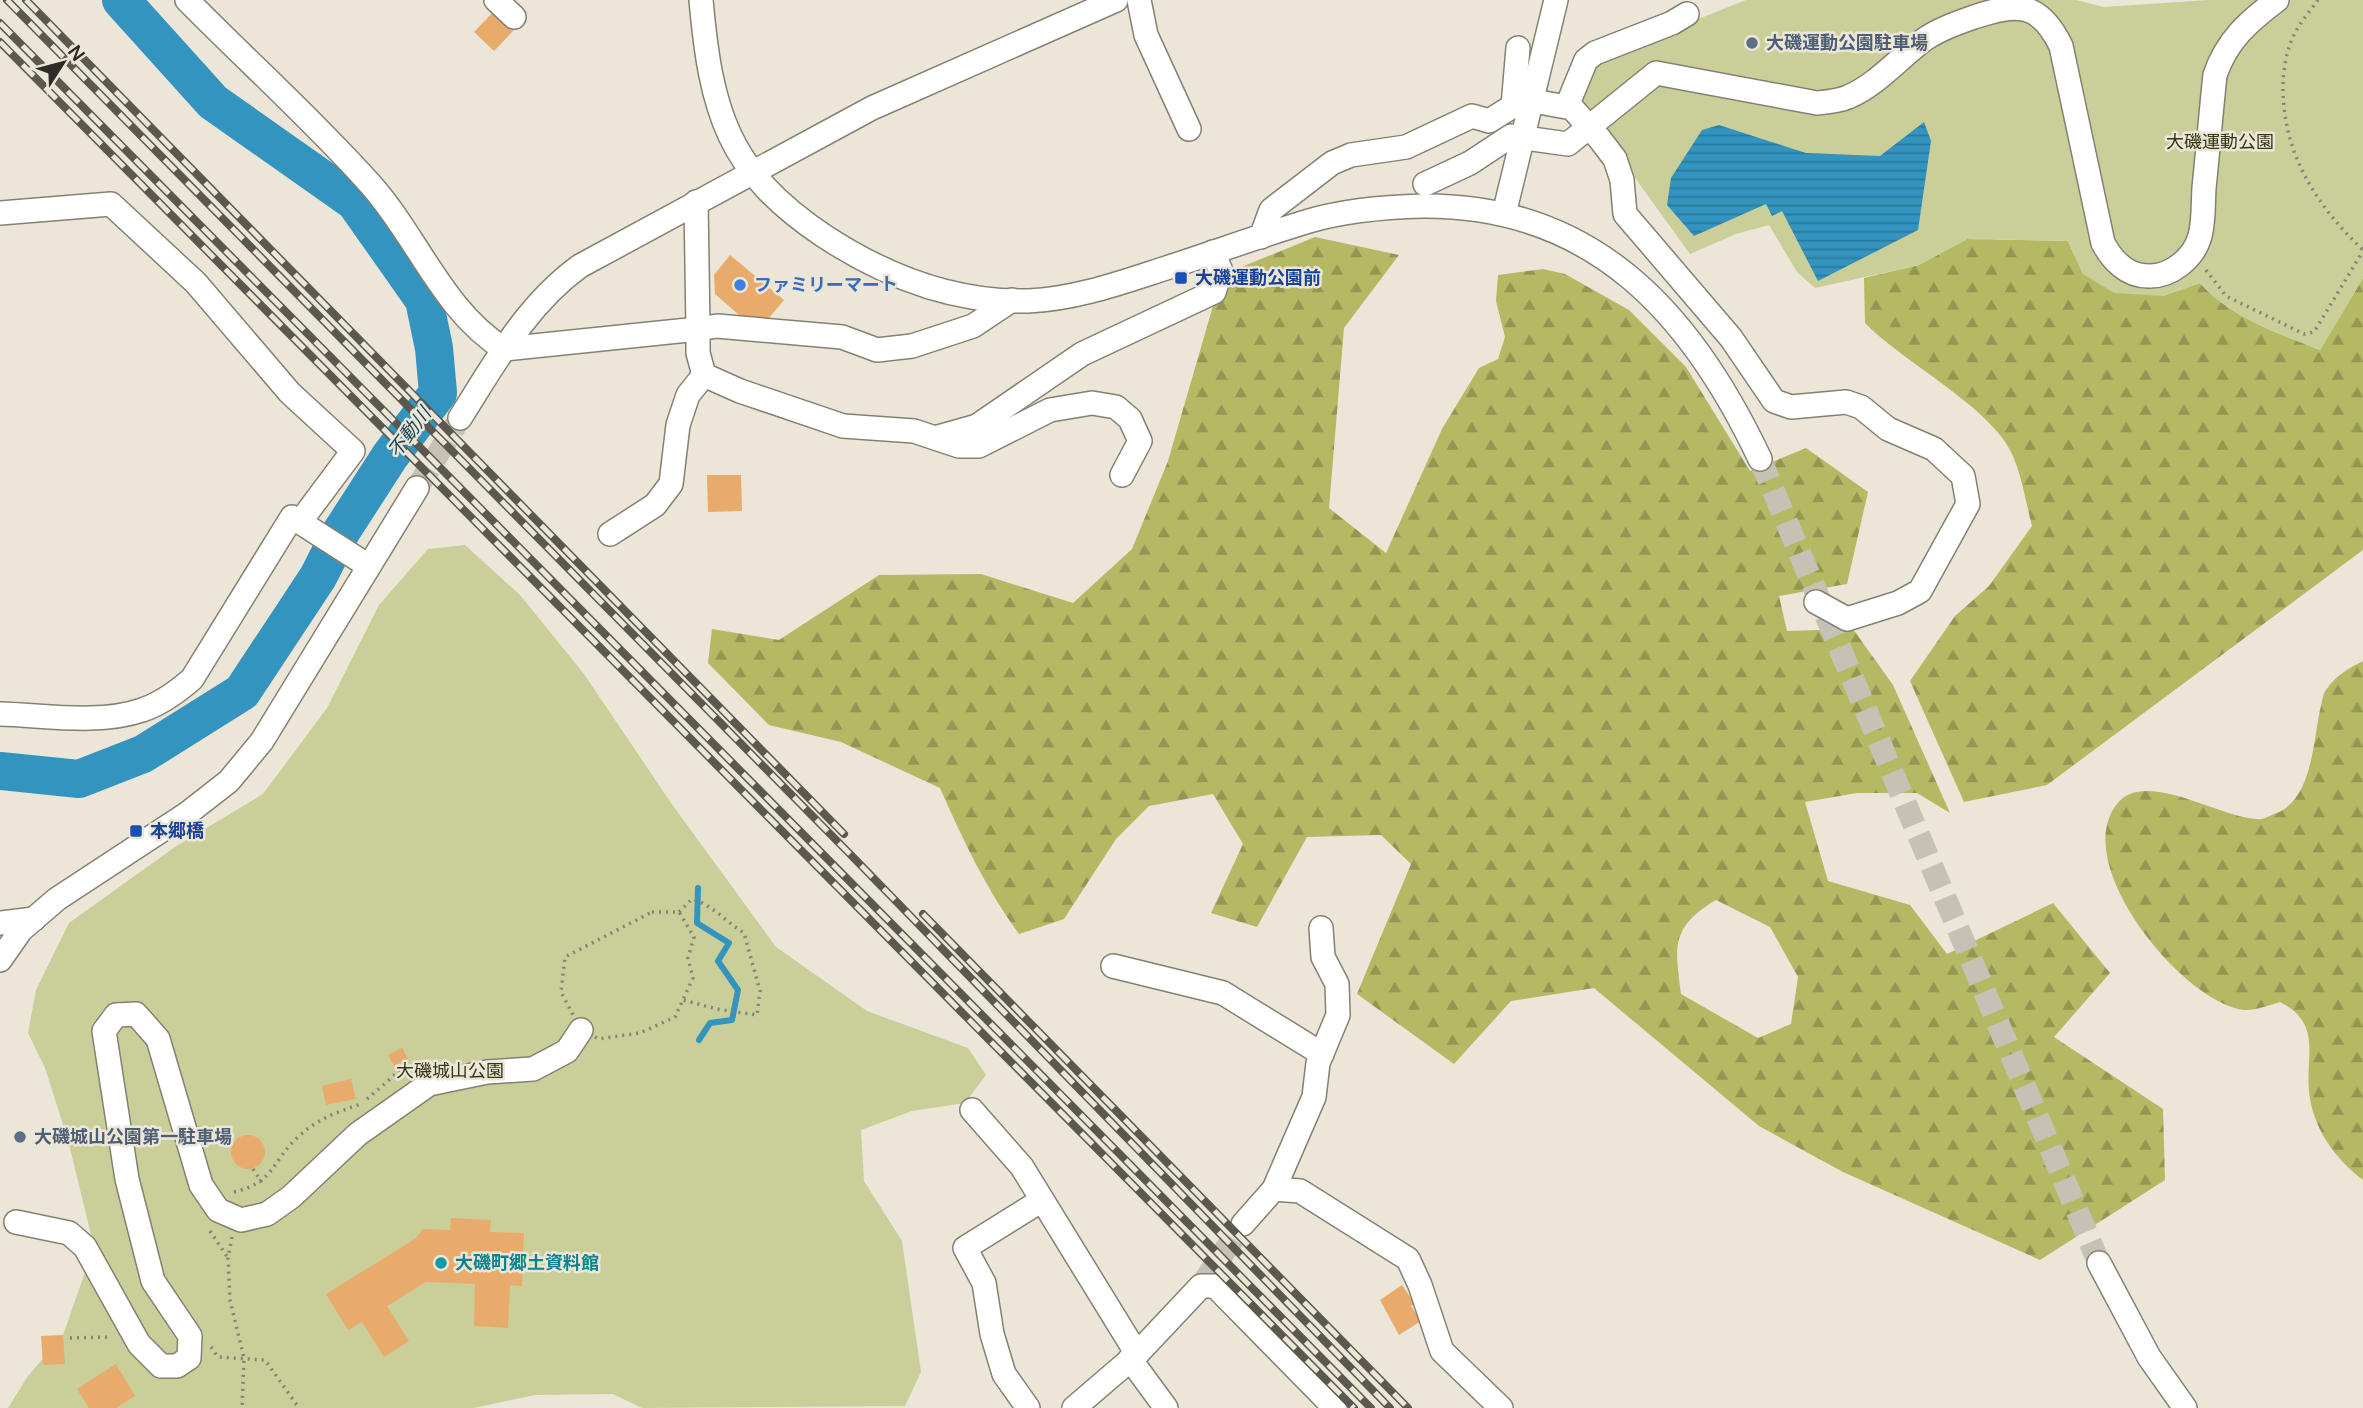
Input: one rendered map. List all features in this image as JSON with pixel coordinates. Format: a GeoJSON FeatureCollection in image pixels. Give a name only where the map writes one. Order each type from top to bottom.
{"type":"FeatureCollection","features":[{"type":"Feature","properties":{"kind":"street"},"geometry":{"type":"LineString","coordinates":[[187,0],[370,184],[410,234],[449,298],[480,334],[504,349],[717,326],[842,337],[877,350],[912,346],[973,326],[1012,300]]}},
{"type":"Feature","properties":{"kind":"street"},"geometry":{"type":"LineString","coordinates":[[496,0],[514,17]]}},
{"type":"Feature","properties":{"kind":"street"},"geometry":{"type":"LineString","coordinates":[[701,0],[708,71],[726,127],[750,172],[778,201],[811,227],[871,265],[929,288],[1012,300],[1087,293],[1344,212],[1443,206],[1524,218],[1573,239],[1608,260],[1645,290],[1678,324],[1706,362],[1734,404],[1760,459]]}},
{"type":"Feature","properties":{"kind":"street"},"geometry":{"type":"LineString","coordinates":[[460,418],[534,306],[556,283],[580,266],[865,112],[1116,0]]}},
{"type":"Feature","properties":{"kind":"street"},"geometry":{"type":"LineString","coordinates":[[1139,0],[1146,35],[1189,129]]}},
{"type":"Feature","properties":{"kind":"street"},"geometry":{"type":"LineString","coordinates":[[1504,214],[1556,0]]}},
{"type":"Feature","properties":{"kind":"street"},"geometry":{"type":"LineString","coordinates":[[1425,184],[1470,163],[1511,136],[1568,144],[1621,99],[1656,74],[1817,103],[1832,101],[1863,88],[1927,37],[1950,25],[2007,6],[2023,7],[2053,30],[2061,46],[2103,243],[2111,257],[2138,276],[2153,276],[2169,272],[2182,264],[2200,237],[2215,75],[2232,38],[2277,0]]}},
{"type":"Feature","properties":{"kind":"street"},"geometry":{"type":"LineString","coordinates":[[1567,106],[1586,60],[1595,53],[1672,23],[1687,13]]}},
{"type":"Feature","properties":{"kind":"street"},"geometry":{"type":"LineString","coordinates":[[1261,237],[1271,210],[1332,163],[1351,155],[1406,147],[1472,116],[1489,121],[1513,106],[1518,48]]}},
{"type":"Feature","properties":{"kind":"street"},"geometry":{"type":"LineString","coordinates":[[1533,101],[1572,108],[1615,159],[1622,180],[1625,214],[1731,338],[1774,401],[1791,407],[1829,402],[1846,402],[1861,407],[1888,429],[1934,449],[1963,476],[1968,504],[1920,591],[1898,603],[1847,619],[1816,602]]}},
{"type":"Feature","properties":{"kind":"street"},"geometry":{"type":"LineString","coordinates":[[696,202],[698,353],[704,375]]}},
{"type":"Feature","properties":{"kind":"street"},"geometry":{"type":"LineString","coordinates":[[0,213],[111,204],[196,283],[290,393],[353,451],[300,522]]}},
{"type":"Feature","properties":{"kind":"street"},"geometry":{"type":"LineString","coordinates":[[938,437],[977,426],[1082,354],[1214,292],[1221,271],[1213,252]]}},
{"type":"Feature","properties":{"kind":"street"},"geometry":{"type":"LineString","coordinates":[[704,375],[740,391],[843,426],[915,431],[959,446],[979,446],[1050,410],[1092,403],[1116,407],[1130,419],[1140,441],[1122,475]]}},
{"type":"Feature","properties":{"kind":"street"},"geometry":{"type":"LineString","coordinates":[[610,534],[655,505],[671,484],[678,425],[688,394],[704,375]]}},
{"type":"Feature","properties":{"kind":"street"},"geometry":{"type":"LineString","coordinates":[[0,960],[21,930],[57,899],[188,813],[229,781],[262,741],[362,562],[416,488]]}},
{"type":"Feature","properties":{"kind":"street"},"geometry":{"type":"LineString","coordinates":[[0,714],[101,717],[140,711],[170,697],[192,679],[292,517],[362,562]]}},
{"type":"Feature","properties":{"kind":"street"},"geometry":{"type":"LineString","coordinates":[[0,923],[34,919]]}},
{"type":"Feature","properties":{"kind":"street"},"geometry":{"type":"LineString","coordinates":[[1242,1224],[1274,1189],[1314,1097],[1322,1054],[1338,1015],[1337,984],[1323,957],[1321,928]]}},
{"type":"Feature","properties":{"kind":"street"},"geometry":{"type":"LineString","coordinates":[[1113,966],[1223,993],[1322,1054]]}},
{"type":"Feature","properties":{"kind":"street"},"geometry":{"type":"LineString","coordinates":[[16,1222],[69,1233],[85,1247],[134,1336],[161,1366],[177,1366],[190,1358],[190,1336],[153,1281],[127,1179],[104,1031],[116,1015],[136,1014],[158,1039],[201,1185],[218,1210],[241,1220],[267,1214],[291,1197],[358,1133],[429,1084],[487,1072],[533,1069],[568,1051],[581,1030]]}},
{"type":"Feature","properties":{"kind":"street"},"geometry":{"type":"LineString","coordinates":[[972,1110],[1022,1167],[1167,1408]]}},
{"type":"Feature","properties":{"kind":"street"},"geometry":{"type":"LineString","coordinates":[[1274,1189],[1300,1191],[1408,1259],[1420,1285],[1442,1352],[1500,1408]]}},
{"type":"Feature","properties":{"kind":"street"},"geometry":{"type":"LineString","coordinates":[[1028,1408],[1004,1374],[992,1334],[984,1283],[965,1248],[1042,1200]]}},
{"type":"Feature","properties":{"kind":"street"},"geometry":{"type":"LineString","coordinates":[[2099,1263],[2149,1357],[2185,1408]]}},
{"type":"Feature","properties":{"kind":"street"},"geometry":{"type":"LineString","coordinates":[[1074,1408],[1134,1357],[1201,1286],[1216,1286],[1335,1408]]}},
{"type":"Feature","properties":{"kind":"path"},"geometry":{"type":"LineString","coordinates":[[2192,251],[2226,296],[2304,334],[2314,332],[2363,250],[2319,201],[2300,171],[2288,139],[2283,104],[2283,70],[2295,32],[2318,0]]}},
{"type":"Feature","properties":{"kind":"path"},"geometry":{"type":"LineString","coordinates":[[679,912],[694,937],[688,958],[693,978],[675,1017],[640,1033],[599,1039],[581,1030],[561,992],[565,957],[652,912],[679,912],[692,899],[708,904],[726,922],[744,933],[760,991],[757,1015],[683,1000]]}},
{"type":"Feature","properties":{"kind":"path"},"geometry":{"type":"LineString","coordinates":[[201,1185],[235,1192],[262,1183],[296,1138],[321,1118],[361,1104],[403,1068]]}},
{"type":"Feature","properties":{"kind":"path"},"geometry":{"type":"LineString","coordinates":[[253,1169],[262,1183]]}},
{"type":"Feature","properties":{"kind":"path"},"geometry":{"type":"LineString","coordinates":[[235,1217],[228,1258],[230,1300],[244,1358],[242,1408]]}},
{"type":"Feature","properties":{"kind":"path"},"geometry":{"type":"LineString","coordinates":[[190,1336],[203,1335],[218,1357],[265,1360],[299,1408]]}},
{"type":"Feature","properties":{"kind":"path"},"geometry":{"type":"LineString","coordinates":[[70,1338],[134,1336]]}},
{"type":"Feature","properties":{"kind":"green space","name":"大磯運動公園"},"geometry":{"type":"Polygon","coordinates":[[[1746,0],[2076,0],[2104,7],[2209,0],[2363,0],[2363,278],[2320,350],[2241,315],[2226,306],[2200,283],[2163,296],[2114,293],[2083,274],[2068,241],[1967,239],[1919,265],[1815,288],[1797,272],[1769,225],[1736,234],[1690,254],[1584,107],[1578,93],[1588,63],[1746,0]]]}},
{"type":"Feature","properties":{"kind":"green space"},"geometry":{"type":"Polygon","coordinates":[[[1315,237],[1399,255],[1344,328],[1329,508],[1386,553],[1442,429],[1479,368],[1498,359],[1505,337],[1496,301],[1498,275],[1543,269],[1565,274],[1629,310],[1686,367],[1750,471],[1806,448],[1868,492],[1847,584],[1779,596],[1787,631],[1853,629],[1893,685],[1950,813],[1917,793],[1857,793],[1805,802],[1828,881],[1910,905],[1947,954],[2053,903],[2110,973],[2054,1037],[2163,1109],[2165,1180],[2040,1260],[1843,1172],[1759,1126],[1594,988],[1511,1001],[1454,1064],[1357,994],[1411,864],[1381,835],[1307,837],[1257,927],[1211,913],[1243,844],[1213,794],[1149,806],[1116,839],[1064,919],[1019,934],[976,864],[940,788],[841,742],[769,725],[708,663],[712,629],[779,640],[879,575],[981,574],[1073,603],[1132,549],[1168,461],[1222,275],[1315,237]],[[1716,900],[1690,919],[1683,929],[1677,951],[1681,994],[1758,1038],[1791,1024],[1798,977],[1770,927],[1716,900]]]}},
{"type":"Feature","properties":{"kind":"green space"},"geometry":{"type":"Polygon","coordinates":[[[1967,239],[2068,241],[2083,274],[2163,296],[2200,283],[2226,306],[2241,315],[2320,350],[2363,278],[2363,550],[2047,785],[1964,802],[1910,681],[1955,616],[1989,586],[2032,526],[2015,462],[2002,437],[1967,403],[1865,323],[1864,278],[1919,265],[1967,239]]]}},
{"type":"Feature","properties":{"kind":"green space","name":"大磯城山公園"},"geometry":{"type":"Polygon","coordinates":[[[465,545],[520,595],[584,674],[671,803],[776,947],[867,1011],[968,1048],[986,1075],[965,1103],[912,1111],[861,1130],[864,1181],[902,1241],[921,1372],[905,1406],[642,1408],[613,1394],[535,1395],[474,1408],[8,1408],[28,1376],[63,1335],[94,1247],[68,1140],[45,1068],[28,1033],[36,990],[69,923],[175,847],[263,794],[327,708],[379,605],[428,549],[465,545]]]}},
{"type":"Feature","properties":{"kind":"green space"},"geometry":{"type":"Polygon","coordinates":[[[2363,661],[2363,1180],[2336,1155],[2317,1123],[2310,1099],[2309,1044],[2303,1021],[2280,1002],[2244,1010],[2219,1001],[2191,983],[2164,957],[2139,926],[2120,893],[2108,860],[2106,829],[2117,804],[2129,794],[2145,791],[2183,798],[2241,817],[2257,819],[2289,806],[2298,795],[2309,768],[2325,692],[2338,677],[2363,661]]]}},
{"type":"Feature","properties":{"kind":"water"},"geometry":{"type":"Polygon","coordinates":[[[1924,122],[1931,141],[1918,230],[1818,281],[1782,211],[1772,216],[1766,204],[1694,236],[1667,205],[1671,178],[1702,130],[1719,125],[1806,153],[1880,156],[1924,122]]]}},
{"type":"Feature","properties":{"kind":"building"},"geometry":{"type":"Polygon","coordinates":[[[496,9],[516,28],[494,51],[474,32],[496,9]]]}},
{"type":"Feature","properties":{"kind":"building","name":"ファミリーマート"},"geometry":{"type":"Polygon","coordinates":[[[730,255],[784,300],[768,319],[747,322],[715,294],[714,275],[730,255]]]}},
{"type":"Feature","properties":{"kind":"building"},"geometry":{"type":"Polygon","coordinates":[[[707,475],[741,475],[742,511],[708,512],[707,475]]]}},
{"type":"Feature","properties":{"kind":"building"},"geometry":{"type":"Polygon","coordinates":[[[402,1048],[408,1059],[394,1066],[388,1055],[402,1048]]]}},
{"type":"Feature","properties":{"kind":"building"},"geometry":{"type":"Polygon","coordinates":[[[351,1079],[356,1099],[326,1105],[322,1086],[351,1079]]]}},
{"type":"Feature","properties":{"kind":"building"},"geometry":{"type":"Polygon","coordinates":[[[248,1135],[260,1140],[265,1152],[260,1164],[248,1169],[236,1164],[231,1152],[236,1140],[248,1135]]]}},
{"type":"Feature","properties":{"kind":"building"},"geometry":{"type":"Polygon","coordinates":[[[451,1218],[491,1220],[490,1232],[524,1233],[522,1286],[510,1285],[508,1328],[474,1326],[475,1284],[426,1282],[387,1306],[409,1341],[384,1357],[362,1322],[348,1330],[326,1294],[415,1239],[423,1229],[450,1230],[451,1218]]]}},
{"type":"Feature","properties":{"kind":"building"},"geometry":{"type":"Polygon","coordinates":[[[1402,1285],[1415,1304],[1411,1306],[1421,1321],[1399,1335],[1380,1300],[1402,1285]]]}},
{"type":"Feature","properties":{"kind":"building"},"geometry":{"type":"Polygon","coordinates":[[[63,1335],[65,1364],[43,1365],[41,1336],[63,1335]]]}},
{"type":"Feature","properties":{"kind":"building"},"geometry":{"type":"Polygon","coordinates":[[[116,1364],[135,1396],[116,1408],[89,1408],[77,1389],[116,1364]]]}},
{"type":"Feature","properties":{"kind":"waterway","name":"不動川"},"geometry":{"type":"LineString","coordinates":[[0,771],[79,779],[143,754],[242,692],[318,577],[341,532],[390,456],[438,393],[434,348],[424,300],[355,202],[213,102],[121,0]]}},
{"type":"Feature","properties":{"kind":"waterway"},"geometry":{"type":"LineString","coordinates":[[698,888],[697,923],[729,943],[718,961],[738,990],[732,1020],[710,1023],[699,1040]]}},
{"type":"Feature","properties":{"kind":"tunnel"},"geometry":{"type":"LineString","coordinates":[[417,488],[460,418]]}},
{"type":"Feature","properties":{"kind":"tunnel"},"geometry":{"type":"LineString","coordinates":[[1760,459],[2099,1263]]}},
{"type":"Feature","properties":{"kind":"tunnel"},"geometry":{"type":"LineString","coordinates":[[1201,1286],[1243,1224]]}},
{"type":"Feature","properties":{"kind":"railway"},"geometry":{"type":"LineString","coordinates":[[7,0],[848,852],[1390,1408]]}},
{"type":"Feature","properties":{"kind":"railway"},"geometry":{"type":"LineString","coordinates":[[26,0],[844,834]]}},
{"type":"Feature","properties":{"kind":"railway"},"geometry":{"type":"LineString","coordinates":[[0,23],[1371,1408]]}},
{"type":"Feature","properties":{"kind":"railway"},"geometry":{"type":"LineString","coordinates":[[0,42],[1354,1408]]}},
{"type":"Feature","properties":{"kind":"railway"},"geometry":{"type":"LineString","coordinates":[[923,914],[1408,1408]]}},
{"type":"Feature","properties":{"kind":"place","name":"大磯運動公園駐車場"},"geometry":{"type":"Point","coordinates":[1752,43]}},
{"type":"Feature","properties":{"kind":"place","name":"大磯運動公園前"},"geometry":{"type":"Point","coordinates":[1181,278]}},
{"type":"Feature","properties":{"kind":"place","name":"ファミリーマート"},"geometry":{"type":"Point","coordinates":[740,285]}},
{"type":"Feature","properties":{"kind":"place","name":"本郷橋"},"geometry":{"type":"Point","coordinates":[136,831]}},
{"type":"Feature","properties":{"kind":"place","name":"大磯城山公園第一駐車場"},"geometry":{"type":"Point","coordinates":[20,1137]}},
{"type":"Feature","properties":{"kind":"place","name":"大磯町郷土資料館"},"geometry":{"type":"Point","coordinates":[441,1263]}}]}
